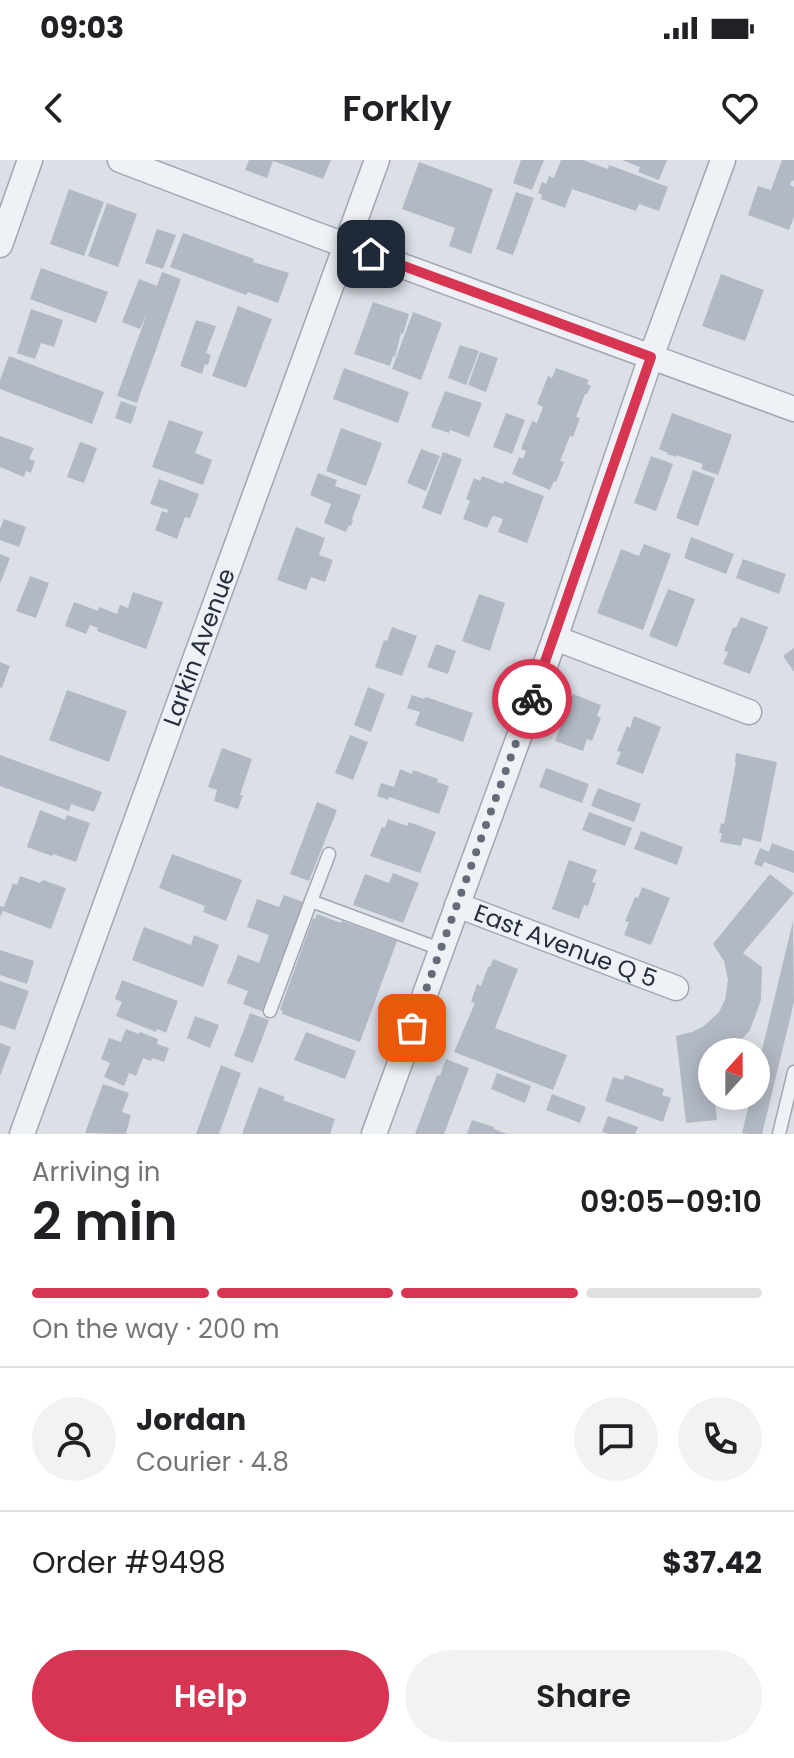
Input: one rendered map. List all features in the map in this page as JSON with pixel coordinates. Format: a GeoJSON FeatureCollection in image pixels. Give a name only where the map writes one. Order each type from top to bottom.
{"type":"FeatureCollection","features":[{"type":"Feature","properties":{"kind":"street"},"geometry":{"type":"LineString","coordinates":[[0,245],[30,160]]}},
{"type":"Feature","properties":{"kind":"street"},"geometry":{"type":"LineString","coordinates":[[120,160],[162,167],[347,245],[794,409]]}},
{"type":"Feature","properties":{"kind":"street","name":"Larkin Avenue"},"geometry":{"type":"LineString","coordinates":[[22,1134],[377,160]]}},
{"type":"Feature","properties":{"kind":"street"},"geometry":{"type":"LineString","coordinates":[[374,1134],[555,638],[651,357],[723,160]]}},
{"type":"Feature","properties":{"kind":"street"},"geometry":{"type":"LineString","coordinates":[[555,638],[749,712]]}},
{"type":"Feature","properties":{"kind":"street","name":"East Avenue Q 5"},"geometry":{"type":"LineString","coordinates":[[457,905],[676,988]]}},
{"type":"Feature","properties":{"kind":"lane"},"geometry":{"type":"LineString","coordinates":[[270,1011],[329,854]]}},
{"type":"Feature","properties":{"kind":"lane"},"geometry":{"type":"LineString","coordinates":[[311,901],[440,949]]}},
{"type":"Feature","properties":{"kind":"lane"},"geometry":{"type":"LineString","coordinates":[[779,1134],[794,1072]]}},
{"type":"Feature","properties":{"kind":"building"},"geometry":{"type":"Polygon","coordinates":[[[249,160],[331,160],[323,179],[273,161],[267,178],[245,170],[249,160]]]}},
{"type":"Feature","properties":{"kind":"building"},"geometry":{"type":"Polygon","coordinates":[[[521,160],[544,160],[532,190],[513,183],[521,160]]]}},
{"type":"Feature","properties":{"kind":"building"},"geometry":{"type":"Polygon","coordinates":[[[561,160],[583,160],[608,169],[609,165],[668,187],[659,211],[639,204],[636,211],[572,189],[565,208],[541,199],[542,195],[538,193],[542,182],[546,184],[549,176],[554,178],[561,160]]]}},
{"type":"Feature","properties":{"kind":"building"},"geometry":{"type":"Polygon","coordinates":[[[622,160],[667,160],[659,180],[638,172],[640,167],[622,160]]]}},
{"type":"Feature","properties":{"kind":"building"},"geometry":{"type":"Polygon","coordinates":[[[782,160],[794,160],[794,181],[790,185],[794,187],[794,217],[789,230],[748,215],[758,186],[771,190],[782,160]]]}},
{"type":"Feature","properties":{"kind":"building"},"geometry":{"type":"Polygon","coordinates":[[[419,162],[493,189],[471,254],[449,246],[455,228],[402,209],[419,162]]]}},
{"type":"Feature","properties":{"kind":"building"},"geometry":{"type":"Polygon","coordinates":[[[69,189],[104,202],[84,256],[50,244],[69,189]]]}},
{"type":"Feature","properties":{"kind":"building"},"geometry":{"type":"Polygon","coordinates":[[[516,192],[534,198],[513,255],[496,249],[516,192]]]}},
{"type":"Feature","properties":{"kind":"building"},"geometry":{"type":"Polygon","coordinates":[[[107,203],[137,214],[118,267],[88,256],[107,203]]]}},
{"type":"Feature","properties":{"kind":"building"},"geometry":{"type":"Polygon","coordinates":[[[157,229],[176,235],[163,269],[145,263],[157,229]]]}},
{"type":"Feature","properties":{"kind":"building"},"geometry":{"type":"Polygon","coordinates":[[[183,233],[254,259],[253,262],[289,273],[278,303],[248,292],[246,295],[170,267],[183,233]]]}},
{"type":"Feature","properties":{"kind":"building"},"geometry":{"type":"Polygon","coordinates":[[[41,268],[108,292],[96,323],[30,299],[41,268]]]}},
{"type":"Feature","properties":{"kind":"building"},"geometry":{"type":"Polygon","coordinates":[[[162,272],[181,279],[137,403],[117,396],[148,311],[140,329],[122,322],[139,279],[157,286],[162,272]]]}},
{"type":"Feature","properties":{"kind":"building"},"geometry":{"type":"Polygon","coordinates":[[[721,274],[764,290],[745,341],[702,326],[721,274]]]}},
{"type":"Feature","properties":{"kind":"building"},"geometry":{"type":"Polygon","coordinates":[[[373,302],[409,314],[390,366],[354,354],[373,302]]]}},
{"type":"Feature","properties":{"kind":"building"},"geometry":{"type":"Polygon","coordinates":[[[238,306],[272,319],[246,388],[212,376],[238,306]]]}},
{"type":"Feature","properties":{"kind":"building"},"geometry":{"type":"Polygon","coordinates":[[[31,309],[63,320],[54,347],[41,343],[35,359],[17,353],[31,309]]]}},
{"type":"Feature","properties":{"kind":"building"},"geometry":{"type":"Polygon","coordinates":[[[413,312],[442,323],[421,380],[392,369],[413,312]]]}},
{"type":"Feature","properties":{"kind":"building"},"geometry":{"type":"Polygon","coordinates":[[[196,320],[216,326],[206,353],[211,355],[202,374],[180,366],[196,320]]]}},
{"type":"Feature","properties":{"kind":"building"},"geometry":{"type":"Polygon","coordinates":[[[460,345],[479,351],[466,385],[448,378],[460,345]]]}},
{"type":"Feature","properties":{"kind":"building"},"geometry":{"type":"Polygon","coordinates":[[[480,352],[498,358],[486,392],[468,385],[480,352]]]}},
{"type":"Feature","properties":{"kind":"building"},"geometry":{"type":"Polygon","coordinates":[[[9,356],[104,392],[92,424],[0,389],[9,356]]]}},
{"type":"Feature","properties":{"kind":"building"},"geometry":{"type":"Polygon","coordinates":[[[344,368],[409,392],[398,423],[333,399],[344,368]]]}},
{"type":"Feature","properties":{"kind":"building"},"geometry":{"type":"Polygon","coordinates":[[[556,368],[589,380],[587,384],[591,386],[576,417],[580,418],[573,437],[570,436],[560,461],[564,462],[550,490],[512,474],[519,457],[523,459],[526,451],[521,449],[532,421],[537,423],[543,407],[537,404],[548,376],[552,378],[556,368]]]}},
{"type":"Feature","properties":{"kind":"building"},"geometry":{"type":"Polygon","coordinates":[[[445,391],[482,403],[469,437],[431,427],[445,391]]]}},
{"type":"Feature","properties":{"kind":"building"},"geometry":{"type":"Polygon","coordinates":[[[121,401],[137,407],[131,424],[115,418],[121,401]]]}},
{"type":"Feature","properties":{"kind":"building"},"geometry":{"type":"Polygon","coordinates":[[[506,413],[525,420],[512,454],[493,447],[506,413]]]}},
{"type":"Feature","properties":{"kind":"building"},"geometry":{"type":"Polygon","coordinates":[[[672,413],[732,435],[718,475],[701,469],[703,464],[659,449],[672,413]]]}},
{"type":"Feature","properties":{"kind":"building"},"geometry":{"type":"Polygon","coordinates":[[[169,420],[203,432],[195,453],[212,460],[203,485],[152,467],[169,420]]]}},
{"type":"Feature","properties":{"kind":"building"},"geometry":{"type":"Polygon","coordinates":[[[341,428],[382,443],[366,486],[326,471],[341,428]]]}},
{"type":"Feature","properties":{"kind":"building"},"geometry":{"type":"Polygon","coordinates":[[[0,436],[34,448],[29,459],[35,461],[31,473],[26,471],[24,477],[0,467],[0,436]]]}},
{"type":"Feature","properties":{"kind":"building"},"geometry":{"type":"Polygon","coordinates":[[[80,442],[97,448],[84,483],[67,477],[80,442]]]}},
{"type":"Feature","properties":{"kind":"building"},"geometry":{"type":"Polygon","coordinates":[[[421,449],[440,456],[426,491],[407,483],[421,449]]]}},
{"type":"Feature","properties":{"kind":"building"},"geometry":{"type":"Polygon","coordinates":[[[443,452],[462,459],[441,515],[422,508],[443,452]]]}},
{"type":"Feature","properties":{"kind":"building"},"geometry":{"type":"Polygon","coordinates":[[[651,456],[673,464],[656,511],[634,503],[651,456]]]}},
{"type":"Feature","properties":{"kind":"building"},"geometry":{"type":"Polygon","coordinates":[[[693,470],[715,478],[698,526],[676,518],[693,470]]]}},
{"type":"Feature","properties":{"kind":"building"},"geometry":{"type":"Polygon","coordinates":[[[318,473],[337,480],[335,486],[361,495],[346,532],[324,523],[331,504],[310,495],[318,473]]]}},
{"type":"Feature","properties":{"kind":"building"},"geometry":{"type":"Polygon","coordinates":[[[482,476],[544,496],[527,543],[498,532],[503,519],[492,517],[487,528],[463,519],[474,478],[480,481],[482,476]]]}},
{"type":"Feature","properties":{"kind":"building"},"geometry":{"type":"Polygon","coordinates":[[[159,479],[199,494],[190,518],[185,517],[177,539],[155,530],[162,511],[167,513],[168,510],[150,504],[159,479]]]}},
{"type":"Feature","properties":{"kind":"building"},"geometry":{"type":"Polygon","coordinates":[[[4,519],[26,527],[19,547],[0,540],[4,519]]]}},
{"type":"Feature","properties":{"kind":"building"},"geometry":{"type":"Polygon","coordinates":[[[296,527],[325,538],[319,555],[333,560],[325,582],[311,577],[306,590],[277,580],[296,527]]]}},
{"type":"Feature","properties":{"kind":"building"},"geometry":{"type":"Polygon","coordinates":[[[691,537],[734,554],[726,574],[684,558],[691,537]]]}},
{"type":"Feature","properties":{"kind":"building"},"geometry":{"type":"Polygon","coordinates":[[[644,544],[671,554],[643,630],[597,613],[621,549],[639,556],[644,544]]]}},
{"type":"Feature","properties":{"kind":"building"},"geometry":{"type":"Polygon","coordinates":[[[0,554],[10,558],[0,584],[0,554]]]}},
{"type":"Feature","properties":{"kind":"building"},"geometry":{"type":"Polygon","coordinates":[[[743,559],[786,574],[779,594],[736,578],[743,559]]]}},
{"type":"Feature","properties":{"kind":"building"},"geometry":{"type":"Polygon","coordinates":[[[30,576],[49,583],[36,618],[16,611],[30,576]]]}},
{"type":"Feature","properties":{"kind":"building"},"geometry":{"type":"Polygon","coordinates":[[[668,589],[695,599],[677,647],[649,636],[668,589]]]}},
{"type":"Feature","properties":{"kind":"building"},"geometry":{"type":"Polygon","coordinates":[[[133,592],[163,602],[146,649],[97,631],[98,628],[90,625],[86,634],[65,626],[74,602],[117,614],[120,605],[128,608],[133,592]]]}},
{"type":"Feature","properties":{"kind":"building"},"geometry":{"type":"Polygon","coordinates":[[[479,594],[505,603],[490,651],[462,641],[479,594]]]}},
{"type":"Feature","properties":{"kind":"building"},"geometry":{"type":"Polygon","coordinates":[[[741,617],[768,627],[750,674],[723,664],[728,652],[724,651],[733,627],[736,628],[741,617]]]}},
{"type":"Feature","properties":{"kind":"building"},"geometry":{"type":"Polygon","coordinates":[[[392,627],[417,636],[402,676],[375,667],[392,627]]]}},
{"type":"Feature","properties":{"kind":"building"},"geometry":{"type":"Polygon","coordinates":[[[436,644],[456,651],[448,674],[427,667],[436,644]]]}},
{"type":"Feature","properties":{"kind":"building"},"geometry":{"type":"Polygon","coordinates":[[[794,648],[794,672],[783,656],[794,648]]]}},
{"type":"Feature","properties":{"kind":"building"},"geometry":{"type":"Polygon","coordinates":[[[0,662],[10,666],[2,688],[0,687],[0,662]]]}},
{"type":"Feature","properties":{"kind":"building"},"geometry":{"type":"Polygon","coordinates":[[[368,687],[385,694],[371,732],[354,725],[368,687]]]}},
{"type":"Feature","properties":{"kind":"building"},"geometry":{"type":"Polygon","coordinates":[[[67,690],[127,711],[109,762],[49,740],[67,690]]]}},
{"type":"Feature","properties":{"kind":"building"},"geometry":{"type":"Polygon","coordinates":[[[573,694],[601,705],[597,716],[601,718],[592,741],[587,739],[583,751],[555,741],[573,694]]]}},
{"type":"Feature","properties":{"kind":"building"},"geometry":{"type":"Polygon","coordinates":[[[412,695],[473,713],[463,742],[415,725],[420,712],[407,708],[412,695]]]}},
{"type":"Feature","properties":{"kind":"building"},"geometry":{"type":"Polygon","coordinates":[[[634,716],[661,727],[643,774],[616,764],[621,752],[617,751],[634,716]]]}},
{"type":"Feature","properties":{"kind":"building"},"geometry":{"type":"Polygon","coordinates":[[[350,735],[368,742],[353,780],[335,773],[350,735]]]}},
{"type":"Feature","properties":{"kind":"building"},"geometry":{"type":"Polygon","coordinates":[[[222,748],[252,759],[238,809],[214,801],[217,790],[208,787],[222,748]]]}},
{"type":"Feature","properties":{"kind":"building"},"geometry":{"type":"Polygon","coordinates":[[[736,753],[777,762],[761,842],[743,838],[741,846],[720,842],[722,833],[719,833],[721,823],[724,824],[736,753]]]}},
{"type":"Feature","properties":{"kind":"building"},"geometry":{"type":"Polygon","coordinates":[[[0,755],[102,792],[94,812],[71,804],[69,811],[0,786],[0,755]]]}},
{"type":"Feature","properties":{"kind":"building"},"geometry":{"type":"Polygon","coordinates":[[[546,768],[589,784],[582,803],[539,787],[546,768]]]}},
{"type":"Feature","properties":{"kind":"building"},"geometry":{"type":"Polygon","coordinates":[[[400,769],[412,774],[413,770],[449,786],[439,814],[377,796],[381,783],[394,787],[400,769]]]}},
{"type":"Feature","properties":{"kind":"building"},"geometry":{"type":"Polygon","coordinates":[[[598,788],[641,804],[634,822],[591,806],[598,788]]]}},
{"type":"Feature","properties":{"kind":"building"},"geometry":{"type":"Polygon","coordinates":[[[317,802],[337,810],[309,881],[290,874],[317,802]]]}},
{"type":"Feature","properties":{"kind":"building"},"geometry":{"type":"Polygon","coordinates":[[[40,810],[65,820],[67,815],[90,823],[76,862],[27,847],[40,810]]]}},
{"type":"Feature","properties":{"kind":"building"},"geometry":{"type":"Polygon","coordinates":[[[589,812],[632,828],[625,846],[582,830],[589,812]]]}},
{"type":"Feature","properties":{"kind":"building"},"geometry":{"type":"Polygon","coordinates":[[[388,819],[407,826],[409,822],[436,832],[420,873],[370,856],[388,819]]]}},
{"type":"Feature","properties":{"kind":"building"},"geometry":{"type":"Polygon","coordinates":[[[641,831],[683,847],[677,865],[634,849],[641,831]]]}},
{"type":"Feature","properties":{"kind":"building"},"geometry":{"type":"Polygon","coordinates":[[[772,843],[794,851],[794,873],[764,862],[762,867],[754,864],[760,848],[769,852],[772,843]]]}},
{"type":"Feature","properties":{"kind":"building"},"geometry":{"type":"Polygon","coordinates":[[[172,854],[242,880],[226,921],[203,912],[205,906],[159,888],[172,854]]]}},
{"type":"Feature","properties":{"kind":"building"},"geometry":{"type":"Polygon","coordinates":[[[569,860],[597,870],[588,906],[584,905],[579,919],[552,909],[569,860]]]}},
{"type":"Feature","properties":{"kind":"building"},"geometry":{"type":"Polygon","coordinates":[[[393,873],[419,883],[403,923],[353,905],[365,874],[389,883],[393,873]]]}},
{"type":"Feature","properties":{"kind":"building"},"geometry":{"type":"Polygon","coordinates":[[[770,874],[794,893],[743,953],[762,967],[761,1000],[750,1030],[743,1038],[698,1038],[698,1110],[716,1110],[717,1120],[686,1123],[676,1036],[704,1026],[719,1012],[725,1000],[728,980],[724,961],[713,944],[770,874]]]}},
{"type":"Feature","properties":{"kind":"building"},"geometry":{"type":"Polygon","coordinates":[[[20,876],[66,888],[51,929],[3,911],[0,917],[0,906],[4,907],[13,883],[17,885],[20,876]]]}},
{"type":"Feature","properties":{"kind":"building"},"geometry":{"type":"Polygon","coordinates":[[[642,887],[670,898],[651,945],[624,935],[629,922],[625,921],[642,887]]]}},
{"type":"Feature","properties":{"kind":"building"},"geometry":{"type":"Polygon","coordinates":[[[284,895],[303,902],[264,1012],[243,1004],[248,991],[227,983],[238,955],[259,963],[269,935],[247,927],[257,899],[279,907],[284,895]]]}},
{"type":"Feature","properties":{"kind":"building"},"geometry":{"type":"Polygon","coordinates":[[[317,914],[397,941],[360,1042],[282,1014],[280,1010],[317,914]]]}},
{"type":"Feature","properties":{"kind":"building"},"geometry":{"type":"Polygon","coordinates":[[[793,921],[794,1002],[770,1101],[770,1038],[765,1038],[793,921]]]}},
{"type":"Feature","properties":{"kind":"building"},"geometry":{"type":"Polygon","coordinates":[[[144,927],[191,945],[194,935],[219,945],[203,987],[132,960],[144,927]]]}},
{"type":"Feature","properties":{"kind":"building"},"geometry":{"type":"Polygon","coordinates":[[[0,950],[34,961],[27,984],[0,975],[0,950]]]}},
{"type":"Feature","properties":{"kind":"building"},"geometry":{"type":"Polygon","coordinates":[[[493,959],[518,969],[495,1028],[567,1055],[553,1090],[454,1052],[475,1003],[471,1002],[477,984],[481,986],[493,959]]]}},
{"type":"Feature","properties":{"kind":"building"},"geometry":{"type":"Polygon","coordinates":[[[122,980],[178,1001],[166,1033],[116,1016],[122,1002],[115,999],[122,980]]]}},
{"type":"Feature","properties":{"kind":"building"},"geometry":{"type":"Polygon","coordinates":[[[0,981],[29,991],[15,1030],[0,1025],[0,981]]]}},
{"type":"Feature","properties":{"kind":"building"},"geometry":{"type":"Polygon","coordinates":[[[250,1013],[269,1020],[253,1063],[234,1056],[250,1013]]]}},
{"type":"Feature","properties":{"kind":"building"},"geometry":{"type":"Polygon","coordinates":[[[195,1016],[219,1025],[210,1048],[187,1038],[195,1016]]]}},
{"type":"Feature","properties":{"kind":"building"},"geometry":{"type":"Polygon","coordinates":[[[126,1029],[158,1039],[157,1044],[169,1048],[164,1062],[143,1058],[136,1076],[129,1073],[124,1086],[104,1077],[110,1063],[101,1059],[109,1038],[121,1042],[126,1029]]]}},
{"type":"Feature","properties":{"kind":"building"},"geometry":{"type":"Polygon","coordinates":[[[306,1032],[356,1051],[345,1079],[294,1060],[306,1032]]]}},
{"type":"Feature","properties":{"kind":"building"},"geometry":{"type":"Polygon","coordinates":[[[0,1043],[11,1047],[0,1076],[0,1043]]]}},
{"type":"Feature","properties":{"kind":"building"},"geometry":{"type":"Polygon","coordinates":[[[446,1059],[469,1068],[444,1134],[415,1134],[437,1075],[440,1076],[446,1059]]]}},
{"type":"Feature","properties":{"kind":"building"},"geometry":{"type":"Polygon","coordinates":[[[221,1065],[241,1073],[219,1134],[196,1134],[221,1065]]]}},
{"type":"Feature","properties":{"kind":"building"},"geometry":{"type":"Polygon","coordinates":[[[497,1073],[531,1086],[525,1103],[491,1089],[497,1073]]]}},
{"type":"Feature","properties":{"kind":"building"},"geometry":{"type":"Polygon","coordinates":[[[625,1075],[664,1089],[662,1095],[671,1098],[663,1122],[605,1101],[613,1077],[623,1080],[625,1075]]]}},
{"type":"Feature","properties":{"kind":"building"},"geometry":{"type":"Polygon","coordinates":[[[103,1084],[129,1093],[122,1112],[131,1115],[126,1134],[85,1133],[103,1084]]]}},
{"type":"Feature","properties":{"kind":"building"},"geometry":{"type":"Polygon","coordinates":[[[259,1087],[285,1097],[283,1100],[335,1119],[330,1134],[242,1134],[259,1087]]]}},
{"type":"Feature","properties":{"kind":"building"},"geometry":{"type":"Polygon","coordinates":[[[552,1094],[586,1107],[580,1123],[546,1110],[552,1094]]]}},
{"type":"Feature","properties":{"kind":"building"},"geometry":{"type":"Polygon","coordinates":[[[748,1110],[768,1110],[762,1134],[742,1133],[748,1110]]]}},
{"type":"Feature","properties":{"kind":"building"},"geometry":{"type":"Polygon","coordinates":[[[608,1116],[638,1127],[635,1134],[602,1132],[608,1116]]]}},
{"type":"Feature","properties":{"kind":"building"},"geometry":{"type":"Polygon","coordinates":[[[472,1120],[494,1127],[507,1134],[467,1134],[472,1120]]]}},
{"type":"Feature","properties":{"kind":"way so far"},"geometry":{"type":"LineString","coordinates":[[412,1028],[532,699]]}},
{"type":"Feature","properties":{"kind":"route"},"geometry":{"type":"LineString","coordinates":[[371,254],[651,357],[532,699]]}}]}
